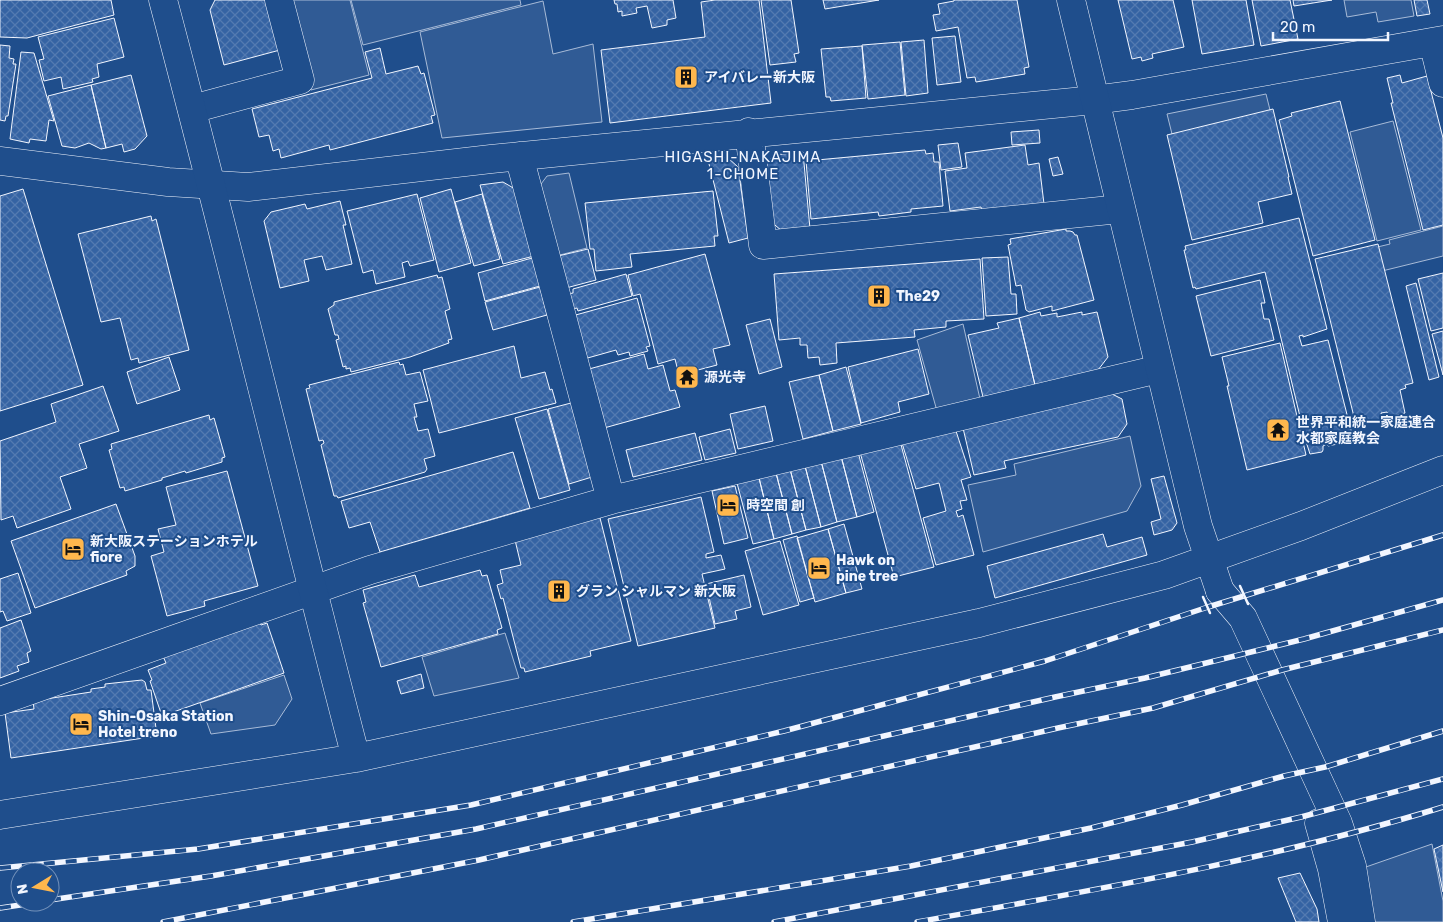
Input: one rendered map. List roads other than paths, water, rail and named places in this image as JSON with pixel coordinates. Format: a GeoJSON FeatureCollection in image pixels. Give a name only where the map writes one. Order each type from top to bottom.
{"type":"FeatureCollection","features":[{"type":"Feature","properties":{"kind":"street"},"geometry":{"type":"LineString","coordinates":[[163,0],[356,758]]}},
{"type":"Feature","properties":{"kind":"street"},"geometry":{"type":"LineString","coordinates":[[192,109],[300,80],[280,0]]}},
{"type":"Feature","properties":{"kind":"street"},"geometry":{"type":"LineString","coordinates":[[1071,0],[1198,526],[1220,591],[1225,624],[1320,827],[1332,870],[1342,922]]}},
{"type":"Feature","properties":{"kind":"street"},"geometry":{"type":"LineString","coordinates":[[0,161],[168,182],[248,186],[749,132],[1094,100],[1438,41],[1443,83]]}},
{"type":"Feature","properties":{"kind":"street"},"geometry":{"type":"LineString","coordinates":[[749,132],[763,245],[1120,209]]}},
{"type":"Feature","properties":{"kind":"street"},"geometry":{"type":"LineString","coordinates":[[519,156],[611,500]]}},
{"type":"Feature","properties":{"kind":"street"},"geometry":{"type":"LineString","coordinates":[[0,701],[370,570],[611,500],[1159,369]]}},
{"type":"Feature","properties":{"kind":"street"},"geometry":{"type":"LineString","coordinates":[[0,815],[356,758],[979,623],[1164,575],[1301,526],[1443,470]]}},
{"type":"Feature","properties":{"kind":"street"},"geometry":{"type":"LineString","coordinates":[[1220,591],[1243,618],[1338,823],[1352,866],[1361,922]]}},
{"type":"Feature","properties":{"kind":"railway"},"geometry":{"type":"LineString","coordinates":[[0,868],[198,849],[471,805],[784,731],[1045,661],[1208,607],[1443,535]]}},
{"type":"Feature","properties":{"kind":"railway"},"geometry":{"type":"LineString","coordinates":[[60,899],[211,876],[476,829],[1145,678],[1304,639],[1443,600]]}},
{"type":"Feature","properties":{"kind":"railway"},"geometry":{"type":"LineString","coordinates":[[163,922],[479,860],[1153,708],[1282,670],[1443,630]]}},
{"type":"Feature","properties":{"kind":"railway"},"geometry":{"type":"LineString","coordinates":[[573,922],[911,866],[1091,828],[1284,776],[1325,767],[1443,731]]}},
{"type":"Feature","properties":{"kind":"railway"},"geometry":{"type":"LineString","coordinates":[[774,922],[1192,842],[1301,817],[1443,779]]}},
{"type":"Feature","properties":{"kind":"railway"},"geometry":{"type":"LineString","coordinates":[[917,922],[1116,886],[1248,858],[1313,843],[1443,807]]}},
{"type":"Feature","properties":{"kind":"railway"},"geometry":{"type":"LineString","coordinates":[[0,908],[10,906]]}},
{"type":"Feature","properties":{"kind":"place","name":"アイバレー新大阪"},"geometry":{"type":"Point","coordinates":[686,77]}},
{"type":"Feature","properties":{"kind":"place","name":"The29"},"geometry":{"type":"Point","coordinates":[879,296]}},
{"type":"Feature","properties":{"kind":"place","name":"源光寺"},"geometry":{"type":"Point","coordinates":[687,377]}},
{"type":"Feature","properties":{"kind":"place","name":"世界平和統一家庭連合 水都家庭教会"},"geometry":{"type":"Point","coordinates":[1278,430]}},
{"type":"Feature","properties":{"kind":"place","name":"時空間 創"},"geometry":{"type":"Point","coordinates":[728,505]}},
{"type":"Feature","properties":{"kind":"place","name":"新大阪ステーションホテル fiore"},"geometry":{"type":"Point","coordinates":[73,549]}},
{"type":"Feature","properties":{"kind":"place","name":"Hawk on pine tree"},"geometry":{"type":"Point","coordinates":[819,568]}},
{"type":"Feature","properties":{"kind":"place","name":"グラン シャルマン 新大阪"},"geometry":{"type":"Point","coordinates":[559,591]}},
{"type":"Feature","properties":{"kind":"place","name":"Shin-Osaka Station Hotel treno"},"geometry":{"type":"Point","coordinates":[81,724]}},
{"type":"Feature","properties":{"kind":"district","name":"HIGASHI-NAKAJIMA 1-CHOME"},"geometry":{"type":"Point","coordinates":[743,166]}}]}
